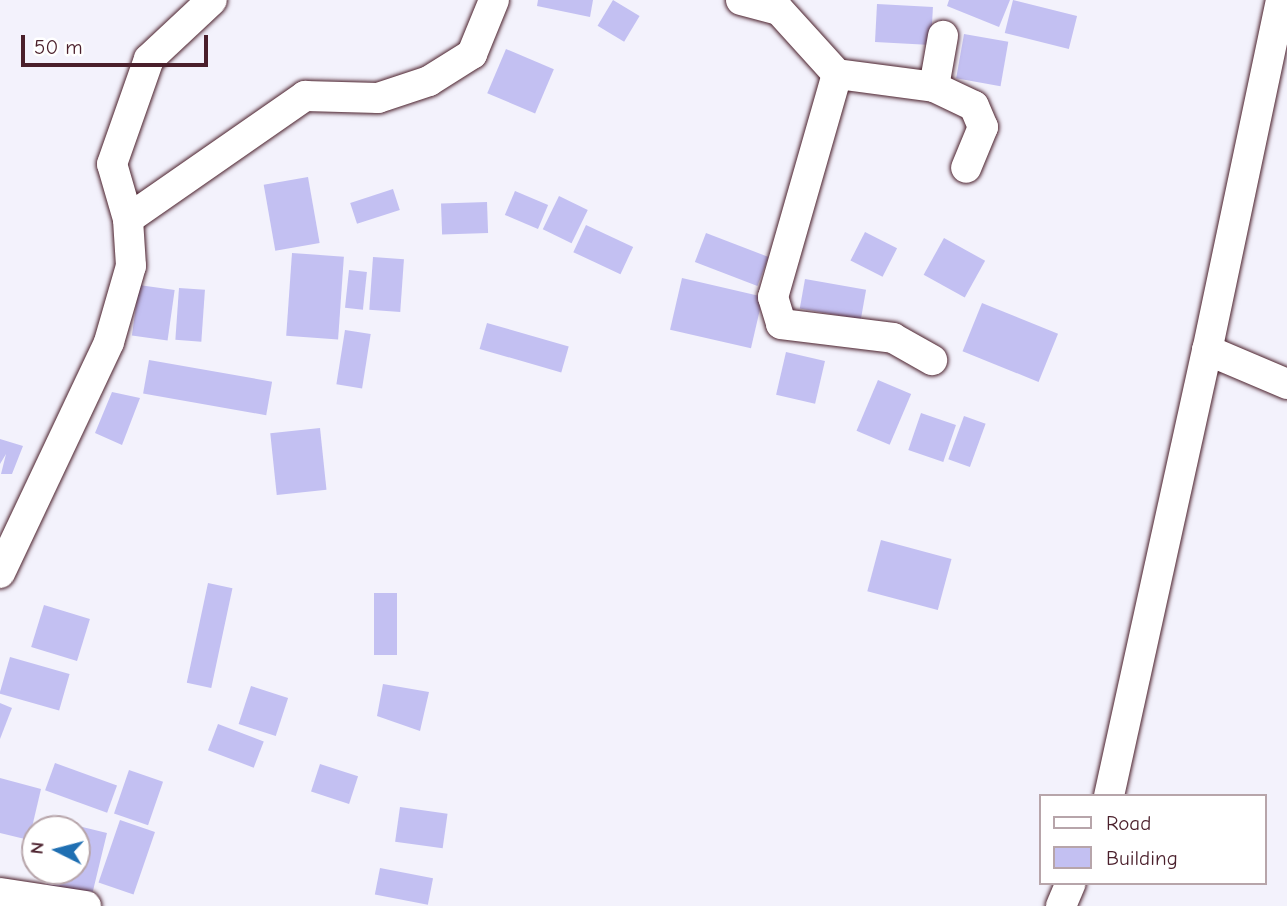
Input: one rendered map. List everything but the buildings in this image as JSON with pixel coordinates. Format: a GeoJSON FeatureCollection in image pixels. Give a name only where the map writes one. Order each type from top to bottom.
{"type":"FeatureCollection","features":[{"type":"Feature","properties":{"kind":"street"},"geometry":{"type":"LineString","coordinates":[[0,573],[109,342],[131,266],[128,219],[112,164],[149,59],[212,0]]}},
{"type":"Feature","properties":{"kind":"street"},"geometry":{"type":"LineString","coordinates":[[128,219],[305,96],[378,98],[429,81],[472,54],[494,0]]}},
{"type":"Feature","properties":{"kind":"street"},"geometry":{"type":"LineString","coordinates":[[741,0],[781,5],[837,74],[934,87],[974,106],[983,127],[966,168]]}},
{"type":"Feature","properties":{"kind":"street"},"geometry":{"type":"LineString","coordinates":[[1109,794],[1281,0]]}},
{"type":"Feature","properties":{"kind":"street"},"geometry":{"type":"LineString","coordinates":[[934,87],[943,36]]}},
{"type":"Feature","properties":{"kind":"street"},"geometry":{"type":"LineString","coordinates":[[837,74],[772,298],[781,324],[893,338],[932,360]]}},
{"type":"Feature","properties":{"kind":"street"},"geometry":{"type":"LineString","coordinates":[[1207,350],[1287,384]]}},
{"type":"Feature","properties":{"kind":"street"},"geometry":{"type":"LineString","coordinates":[[1061,906],[1070,885]]}},
{"type":"Feature","properties":{"kind":"street"},"geometry":{"type":"LineString","coordinates":[[0,892],[86,906]]}}]}
